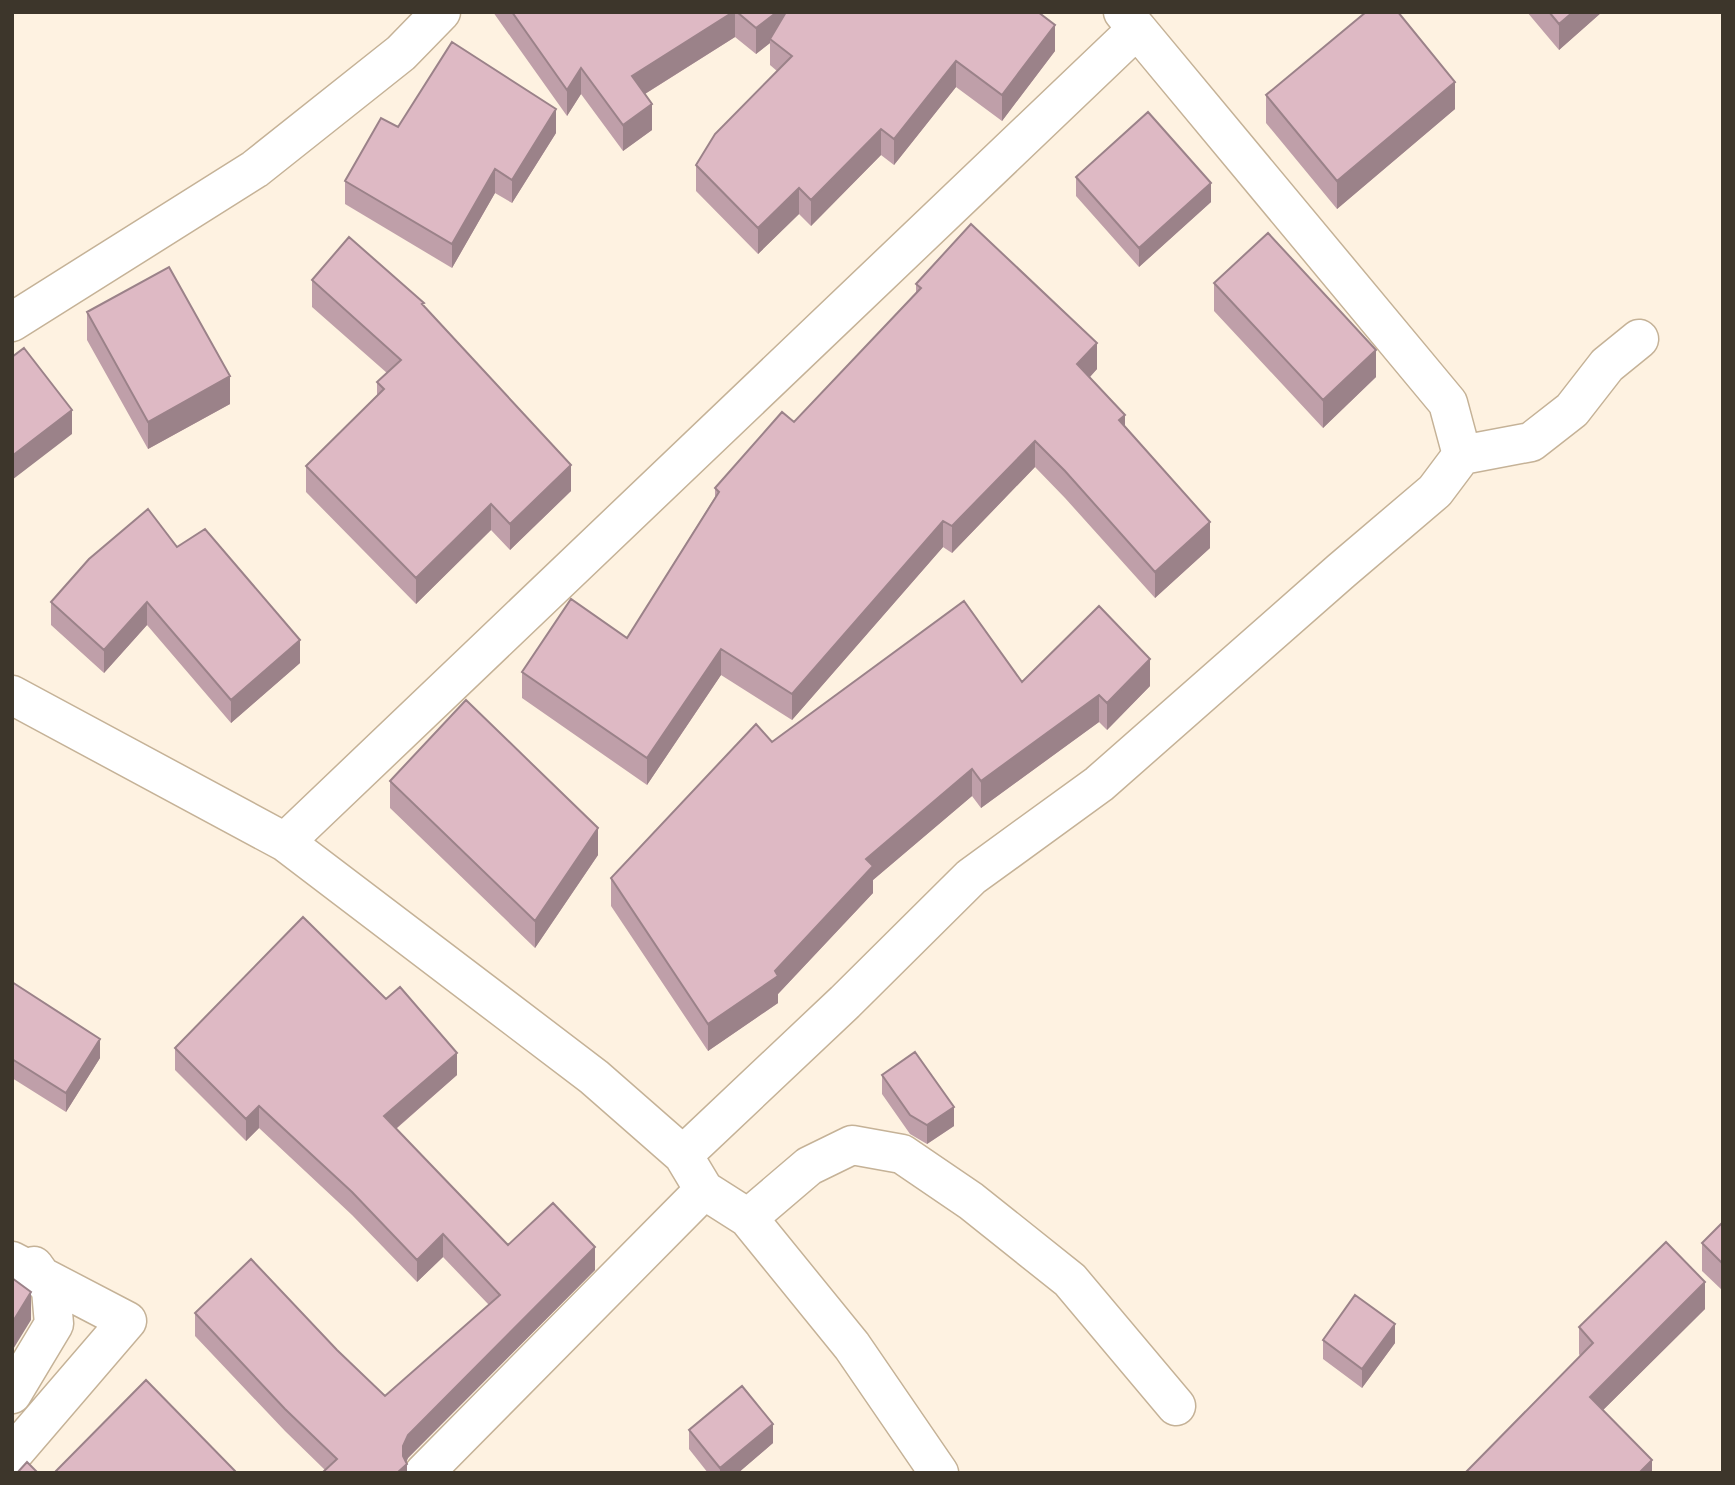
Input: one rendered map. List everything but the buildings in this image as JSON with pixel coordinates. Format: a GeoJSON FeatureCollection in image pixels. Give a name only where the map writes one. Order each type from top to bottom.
{"type":"FeatureCollection","features":[{"type":"Feature","properties":{"kind":"street"},"geometry":{"type":"LineString","coordinates":[[12,322],[255,169],[401,53],[441,12]]}},
{"type":"Feature","properties":{"kind":"street"},"geometry":{"type":"LineString","coordinates":[[285,842],[1130,21],[1448,403],[1462,455]]}},
{"type":"Feature","properties":{"kind":"street"},"geometry":{"type":"LineString","coordinates":[[683,1155],[845,1002],[971,877],[1100,784],[1341,570],[1435,491],[1462,455],[1531,442],[1572,410],[1607,365],[1639,339]]}},
{"type":"Feature","properties":{"kind":"street"},"geometry":{"type":"LineString","coordinates":[[12,695],[285,842],[594,1077],[683,1155],[704,1189],[748,1219],[852,1346],[939,1473]]}},
{"type":"Feature","properties":{"kind":"street"},"geometry":{"type":"LineString","coordinates":[[748,1219],[809,1166],[852,1145],[902,1154],[971,1201],[1070,1280],[1176,1406]]}},
{"type":"Feature","properties":{"kind":"street"},"geometry":{"type":"LineString","coordinates":[[424,1473],[704,1189]]}},
{"type":"Feature","properties":{"kind":"street"},"geometry":{"type":"LineString","coordinates":[[12,1250],[30,1260],[51,1290],[54,1324],[12,1394]]}},
{"type":"Feature","properties":{"kind":"street"},"geometry":{"type":"LineString","coordinates":[[12,1261],[127,1321],[12,1455]]}}]}
